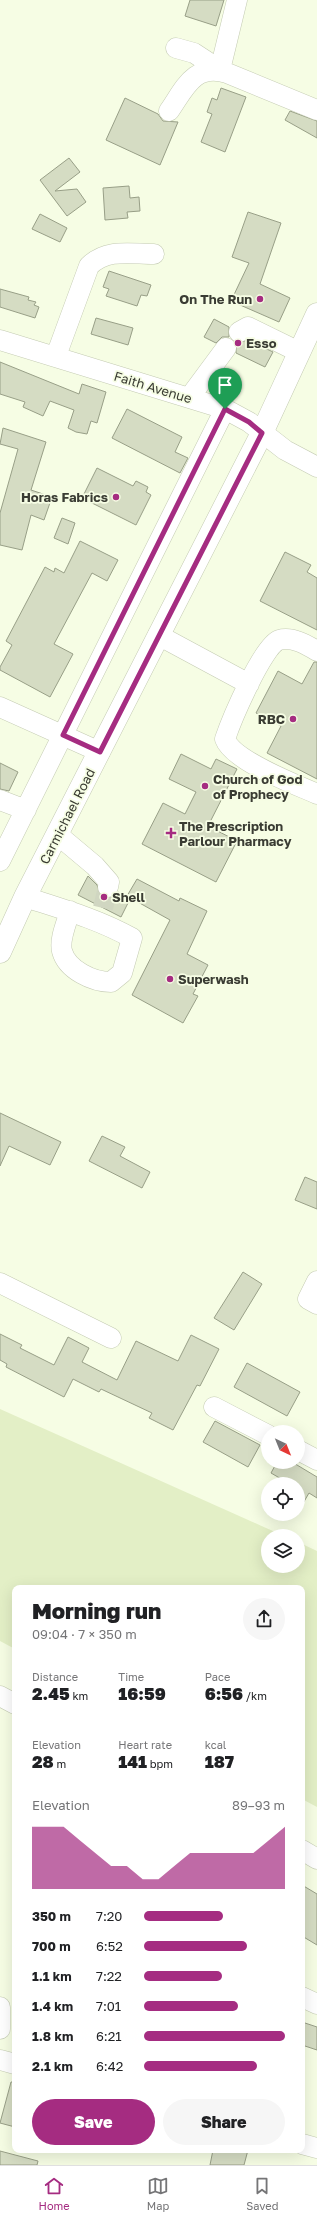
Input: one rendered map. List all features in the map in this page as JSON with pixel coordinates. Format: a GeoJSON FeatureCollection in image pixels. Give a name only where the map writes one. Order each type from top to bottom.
{"type":"FeatureCollection","features":[{"type":"Feature","properties":{"kind":"main road","name":"Carmichael Road"},"geometry":{"type":"LineString","coordinates":[[0,952],[25,897],[262,433],[317,314]]}},
{"type":"Feature","properties":{"kind":"street"},"geometry":{"type":"LineString","coordinates":[[220,70],[237,0]]}},
{"type":"Feature","properties":{"kind":"street"},"geometry":{"type":"LineString","coordinates":[[176,48],[194,52],[220,70],[317,110]]}},
{"type":"Feature","properties":{"kind":"street"},"geometry":{"type":"LineString","coordinates":[[169,111],[197,75],[213,69],[220,70]]}},
{"type":"Feature","properties":{"kind":"street"},"geometry":{"type":"LineString","coordinates":[[56,356],[89,266],[98,258],[109,254],[154,254]]}},
{"type":"Feature","properties":{"kind":"street"},"geometry":{"type":"LineString","coordinates":[[239,332],[248,327],[299,352]]}},
{"type":"Feature","properties":{"kind":"street","name":"Faith Avenue"},"geometry":{"type":"LineString","coordinates":[[0,340],[225,409],[249,422],[285,450],[317,467]]}},
{"type":"Feature","properties":{"kind":"street"},"geometry":{"type":"LineString","coordinates":[[189,398],[226,348]]}},
{"type":"Feature","properties":{"kind":"street"},"geometry":{"type":"LineString","coordinates":[[0,861],[225,409]]}},
{"type":"Feature","properties":{"kind":"street"},"geometry":{"type":"LineString","coordinates":[[158,636],[248,684]]}},
{"type":"Feature","properties":{"kind":"street"},"geometry":{"type":"LineString","coordinates":[[317,651],[302,642],[284,638],[277,640],[269,648],[248,684],[225,739],[227,746],[251,764],[317,794]]}},
{"type":"Feature","properties":{"kind":"street"},"geometry":{"type":"LineString","coordinates":[[4,711],[100,752]]}},
{"type":"Feature","properties":{"kind":"street"},"geometry":{"type":"LineString","coordinates":[[0,800],[26,810]]}},
{"type":"Feature","properties":{"kind":"street"},"geometry":{"type":"LineString","coordinates":[[58,835],[95,866],[109,882],[108,888]]}},
{"type":"Feature","properties":{"kind":"street"},"geometry":{"type":"LineString","coordinates":[[25,897],[70,912],[103,915],[132,938],[122,973],[111,982],[103,982],[88,977],[69,963],[62,950],[62,940],[70,912]]}},
{"type":"Feature","properties":{"kind":"street"},"geometry":{"type":"LineString","coordinates":[[317,1281],[308,1299],[317,1304]]}},
{"type":"Feature","properties":{"kind":"street"},"geometry":{"type":"LineString","coordinates":[[0,1283],[111,1338]]}},
{"type":"Feature","properties":{"kind":"street"},"geometry":{"type":"LineString","coordinates":[[214,1407],[261,1430]]}},
{"type":"Feature","properties":{"kind":"street"},"geometry":{"type":"LineString","coordinates":[[305,1454],[317,1460]]}},
{"type":"Feature","properties":{"kind":"street"},"geometry":{"type":"LineString","coordinates":[[0,1696],[12,1702]]}},
{"type":"Feature","properties":{"kind":"street"},"geometry":{"type":"LineString","coordinates":[[305,1852],[317,1859]]}},
{"type":"Feature","properties":{"kind":"street"},"geometry":{"type":"LineString","coordinates":[[305,1999],[317,2004]]}},
{"type":"Feature","properties":{"kind":"street"},"geometry":{"type":"LineString","coordinates":[[0,2007],[0,2029]]}},
{"type":"Feature","properties":{"kind":"street"},"geometry":{"type":"LineString","coordinates":[[0,2060],[12,2063]]}},
{"type":"Feature","properties":{"kind":"street"},"geometry":{"type":"LineString","coordinates":[[305,2145],[317,2148]]}},
{"type":"Feature","properties":{"kind":"green space"},"geometry":{"type":"Polygon","coordinates":[[[0,1409],[268,1529],[261,1529],[261,1573],[305,1573],[305,1545],[317,1551],[317,1807],[305,1801],[305,1585],[12,1585],[12,1647],[0,1641],[0,1409]]]}},
{"type":"Feature","properties":{"kind":"building"},"geometry":{"type":"Polygon","coordinates":[[[190,0],[224,0],[216,26],[185,16],[190,0]]]}},
{"type":"Feature","properties":{"kind":"building"},"geometry":{"type":"Polygon","coordinates":[[[221,88],[246,97],[225,152],[201,142],[212,114],[207,112],[212,98],[217,100],[221,88]]]}},
{"type":"Feature","properties":{"kind":"building"},"geometry":{"type":"Polygon","coordinates":[[[125,98],[158,114],[163,121],[178,122],[160,165],[106,140],[125,98]]]}},
{"type":"Feature","properties":{"kind":"building"},"geometry":{"type":"Polygon","coordinates":[[[290,111],[317,121],[317,138],[285,120],[290,111]]]}},
{"type":"Feature","properties":{"kind":"building"},"geometry":{"type":"Polygon","coordinates":[[[69,158],[80,172],[55,191],[77,189],[86,202],[67,216],[40,180],[69,158]]]}},
{"type":"Feature","properties":{"kind":"building"},"geometry":{"type":"Polygon","coordinates":[[[129,186],[130,198],[139,197],[140,211],[127,212],[128,218],[105,220],[103,188],[129,186]]]}},
{"type":"Feature","properties":{"kind":"building"},"geometry":{"type":"Polygon","coordinates":[[[248,212],[281,223],[260,284],[290,298],[279,322],[231,301],[249,263],[232,257],[248,212]]]}},
{"type":"Feature","properties":{"kind":"building"},"geometry":{"type":"Polygon","coordinates":[[[40,214],[67,228],[60,242],[32,229],[40,214]]]}},
{"type":"Feature","properties":{"kind":"building"},"geometry":{"type":"Polygon","coordinates":[[[109,271],[151,285],[147,296],[141,295],[137,306],[106,296],[109,289],[103,287],[109,271]]]}},
{"type":"Feature","properties":{"kind":"building"},"geometry":{"type":"Polygon","coordinates":[[[0,289],[29,297],[28,300],[36,302],[34,305],[39,307],[35,318],[0,307],[0,289]]]}},
{"type":"Feature","properties":{"kind":"building"},"geometry":{"type":"Polygon","coordinates":[[[96,318],[133,328],[128,345],[91,334],[96,318]]]}},
{"type":"Feature","properties":{"kind":"building"},"geometry":{"type":"Polygon","coordinates":[[[214,319],[229,327],[229,337],[222,337],[216,343],[204,337],[214,319]]]}},
{"type":"Feature","properties":{"kind":"building"},"geometry":{"type":"Polygon","coordinates":[[[248,340],[273,352],[265,367],[236,353],[236,343],[248,340]]]}},
{"type":"Feature","properties":{"kind":"building"},"geometry":{"type":"Polygon","coordinates":[[[0,362],[79,394],[82,384],[106,392],[97,423],[91,421],[87,434],[76,432],[68,428],[74,410],[50,401],[43,416],[23,407],[25,402],[0,394],[0,362]]]}},
{"type":"Feature","properties":{"kind":"building"},"geometry":{"type":"Polygon","coordinates":[[[127,409],[182,437],[175,452],[188,458],[180,473],[112,438],[127,409]]]}},
{"type":"Feature","properties":{"kind":"building"},"geometry":{"type":"Polygon","coordinates":[[[3,428],[46,442],[31,490],[52,497],[44,520],[31,515],[22,550],[0,545],[0,513],[18,449],[0,444],[3,428]]]}},
{"type":"Feature","properties":{"kind":"building","name":"Horas Fabrics"},"geometry":{"type":"Polygon","coordinates":[[[97,468],[133,486],[136,481],[148,487],[146,492],[151,495],[136,525],[82,498],[97,468]]]}},
{"type":"Feature","properties":{"kind":"building"},"geometry":{"type":"Polygon","coordinates":[[[62,518],[75,523],[68,544],[54,538],[62,518]]]}},
{"type":"Feature","properties":{"kind":"building"},"geometry":{"type":"Polygon","coordinates":[[[80,541],[118,560],[107,581],[92,573],[54,644],[73,654],[50,697],[0,670],[0,667],[12,645],[6,641],[45,567],[54,572],[55,568],[64,573],[80,541]]]}},
{"type":"Feature","properties":{"kind":"building"},"geometry":{"type":"Polygon","coordinates":[[[285,552],[311,565],[307,572],[317,578],[317,630],[260,601],[285,552]]]}},
{"type":"Feature","properties":{"kind":"building","name":"RBC"},"geometry":{"type":"Polygon","coordinates":[[[314,662],[317,662],[317,779],[267,753],[281,726],[256,713],[278,671],[302,684],[314,662]]]}},
{"type":"Feature","properties":{"kind":"building"},"geometry":{"type":"Polygon","coordinates":[[[181,754],[211,769],[216,759],[237,769],[208,826],[237,841],[216,882],[142,844],[163,803],[185,814],[196,792],[169,779],[181,754]]]}},
{"type":"Feature","properties":{"kind":"building"},"geometry":{"type":"Polygon","coordinates":[[[0,763],[18,772],[9,791],[0,789],[0,763]]]}},
{"type":"Feature","properties":{"kind":"building","name":"Shell"},"geometry":{"type":"Polygon","coordinates":[[[88,876],[97,885],[101,896],[111,898],[118,892],[130,899],[121,917],[78,895],[88,876]]]}},
{"type":"Feature","properties":{"kind":"building"},"geometry":{"type":"Polygon","coordinates":[[[137,879],[179,901],[180,898],[207,911],[187,954],[208,965],[193,994],[198,996],[183,1023],[132,995],[170,920],[127,896],[137,879]]]}},
{"type":"Feature","properties":{"kind":"building"},"geometry":{"type":"Polygon","coordinates":[[[0,1113],[61,1142],[50,1165],[9,1146],[0,1166],[0,1113]]]}},
{"type":"Feature","properties":{"kind":"building"},"geometry":{"type":"Polygon","coordinates":[[[102,1136],[125,1147],[120,1156],[150,1172],[142,1188],[89,1161],[102,1136]]]}},
{"type":"Feature","properties":{"kind":"building"},"geometry":{"type":"Polygon","coordinates":[[[305,1177],[317,1182],[317,1209],[295,1200],[305,1177]]]}},
{"type":"Feature","properties":{"kind":"building"},"geometry":{"type":"Polygon","coordinates":[[[243,1272],[262,1284],[234,1330],[214,1318],[243,1272]]]}},
{"type":"Feature","properties":{"kind":"building"},"geometry":{"type":"Polygon","coordinates":[[[0,1334],[22,1345],[20,1348],[54,1365],[68,1337],[89,1348],[82,1362],[117,1380],[136,1341],[178,1361],[191,1335],[219,1349],[200,1386],[197,1385],[173,1430],[149,1418],[152,1413],[101,1389],[99,1392],[73,1379],[64,1397],[6,1367],[7,1364],[0,1360],[0,1334]]]}},
{"type":"Feature","properties":{"kind":"building"},"geometry":{"type":"Polygon","coordinates":[[[247,1363],[300,1392],[287,1416],[234,1387],[247,1363]]]}},
{"type":"Feature","properties":{"kind":"building"},"geometry":{"type":"Polygon","coordinates":[[[215,1421],[260,1445],[248,1467],[203,1442],[215,1421]]]}},
{"type":"Feature","properties":{"kind":"building"},"geometry":{"type":"Polygon","coordinates":[[[273,1469],[304,1469],[317,1477],[317,1498],[309,1493],[305,1500],[305,1477],[278,1477],[271,1473],[273,1469]]]}},
{"type":"Feature","properties":{"kind":"building"},"geometry":{"type":"Polygon","coordinates":[[[305,1887],[317,1894],[317,1945],[305,1938],[305,1887]]]}},
{"type":"Feature","properties":{"kind":"building"},"geometry":{"type":"Polygon","coordinates":[[[305,2023],[317,2027],[317,2050],[305,2046],[305,2023]]]}},
{"type":"Feature","properties":{"kind":"building"},"geometry":{"type":"Polygon","coordinates":[[[11,2082],[12,2082],[12,2126],[0,2123],[11,2082]]]}},
{"type":"Feature","properties":{"kind":"building"},"geometry":{"type":"Polygon","coordinates":[[[0,2151],[38,2161],[37,2165],[0,2165],[0,2151]]]}},
{"type":"Feature","properties":{"kind":"building"},"geometry":{"type":"Polygon","coordinates":[[[212,2153],[247,2153],[244,2165],[210,2165],[212,2153]]]}},
{"type":"Feature","properties":{"kind":"tunnel"},"geometry":{"type":"LineString","coordinates":[[103,908],[108,887]]}},
{"type":"Feature","properties":{"kind":"place","name":"On The Run"},"geometry":{"type":"Point","coordinates":[260,299]}},
{"type":"Feature","properties":{"kind":"place","name":"Esso"},"geometry":{"type":"Point","coordinates":[238,343]}},
{"type":"Feature","properties":{"kind":"place","name":"Horas Fabrics"},"geometry":{"type":"Point","coordinates":[116,497]}},
{"type":"Feature","properties":{"kind":"place","name":"RBC"},"geometry":{"type":"Point","coordinates":[293,719]}},
{"type":"Feature","properties":{"kind":"place","name":"Church of God of Prophecy"},"geometry":{"type":"Point","coordinates":[205,786]}},
{"type":"Feature","properties":{"kind":"place","name":"The Prescription Parlour Pharmacy"},"geometry":{"type":"Point","coordinates":[171,833]}},
{"type":"Feature","properties":{"kind":"place","name":"Shell"},"geometry":{"type":"Point","coordinates":[104,897]}},
{"type":"Feature","properties":{"kind":"place","name":"Superwash"},"geometry":{"type":"Point","coordinates":[170,979]}},
{"type":"Feature","properties":{"kind":"route"},"geometry":{"type":"LineString","coordinates":[[225,409],[249,422],[262,433],[100,752],[63,735],[225,409]]}}]}
